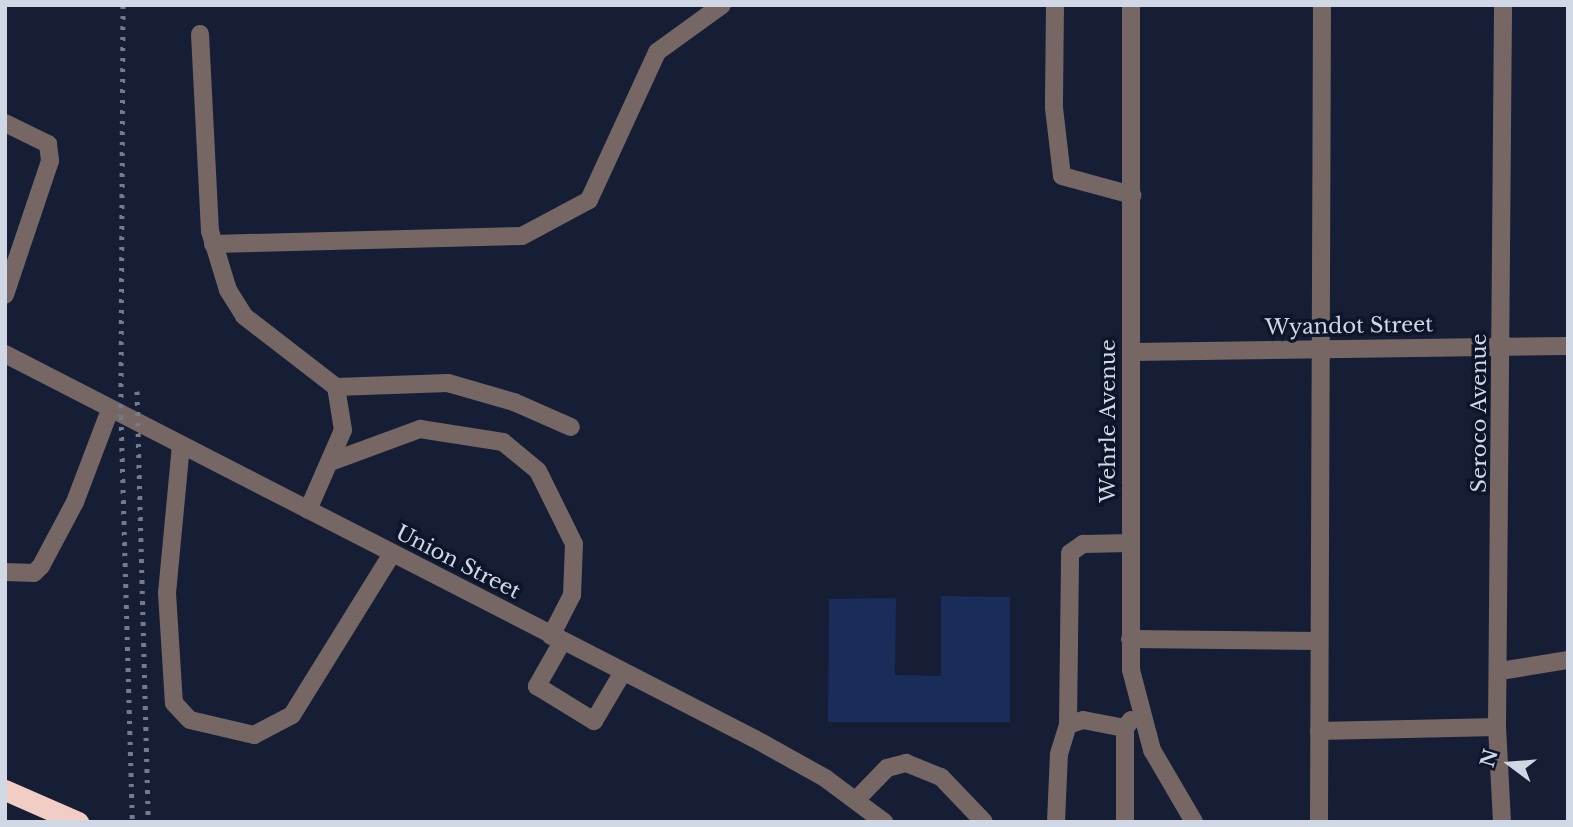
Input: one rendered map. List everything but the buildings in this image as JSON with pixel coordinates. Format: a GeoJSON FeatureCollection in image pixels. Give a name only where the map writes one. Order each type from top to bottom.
{"type":"FeatureCollection","features":[{"type":"Feature","properties":{"kind":"highway"},"geometry":{"type":"LineString","coordinates":[[5,790],[78,822]]}},
{"type":"Feature","properties":{"kind":"street"},"geometry":{"type":"LineString","coordinates":[[213,244],[522,236],[589,200],[657,52],[706,12],[722,5]]}},
{"type":"Feature","properties":{"kind":"street"},"geometry":{"type":"LineString","coordinates":[[1055,5],[1054,108],[1062,176],[1132,195]]}},
{"type":"Feature","properties":{"kind":"street","name":"Wehrle Avenue"},"geometry":{"type":"LineString","coordinates":[[1131,5],[1130,639],[1138,708],[1170,788],[1195,822]]}},
{"type":"Feature","properties":{"kind":"street"},"geometry":{"type":"LineString","coordinates":[[1319,822],[1322,5]]}},
{"type":"Feature","properties":{"kind":"street","name":"Seroco Avenue"},"geometry":{"type":"LineString","coordinates":[[1502,822],[1497,727],[1500,671],[1503,5]]}},
{"type":"Feature","properties":{"kind":"street"},"geometry":{"type":"LineString","coordinates":[[200,34],[213,244],[228,290],[244,316],[336,387],[448,383],[514,402],[572,427]]}},
{"type":"Feature","properties":{"kind":"street"},"geometry":{"type":"LineString","coordinates":[[5,122],[48,144],[50,162],[5,295]]}},
{"type":"Feature","properties":{"kind":"street","name":"Wyandot Street"},"geometry":{"type":"LineString","coordinates":[[1131,352],[1568,346]]}},
{"type":"Feature","properties":{"kind":"street","name":"Union Street"},"geometry":{"type":"LineString","coordinates":[[5,354],[802,765],[884,822]]}},
{"type":"Feature","properties":{"kind":"street"},"geometry":{"type":"LineString","coordinates":[[308,510],[333,461],[343,430],[336,387]]}},
{"type":"Feature","properties":{"kind":"street"},"geometry":{"type":"LineString","coordinates":[[5,572],[34,573],[41,566],[75,502],[110,410]]}},
{"type":"Feature","properties":{"kind":"street"},"geometry":{"type":"LineString","coordinates":[[333,461],[420,429],[503,442],[538,471],[574,544],[572,595],[537,686],[594,721],[623,673]]}},
{"type":"Feature","properties":{"kind":"street"},"geometry":{"type":"LineString","coordinates":[[181,445],[167,593],[174,703],[190,720],[254,735],[292,715],[392,554]]}},
{"type":"Feature","properties":{"kind":"street"},"geometry":{"type":"LineString","coordinates":[[1056,822],[1059,754],[1068,725],[1070,552],[1083,544],[1131,542]]}},
{"type":"Feature","properties":{"kind":"street"},"geometry":{"type":"LineString","coordinates":[[1130,639],[1318,641]]}},
{"type":"Feature","properties":{"kind":"street"},"geometry":{"type":"LineString","coordinates":[[1500,671],[1568,660]]}},
{"type":"Feature","properties":{"kind":"street"},"geometry":{"type":"LineString","coordinates":[[1125,822],[1125,728],[1138,708]]}},
{"type":"Feature","properties":{"kind":"street"},"geometry":{"type":"LineString","coordinates":[[1068,725],[1083,720],[1125,728]]}},
{"type":"Feature","properties":{"kind":"street"},"geometry":{"type":"LineString","coordinates":[[1319,731],[1497,727]]}},
{"type":"Feature","properties":{"kind":"street"},"geometry":{"type":"LineString","coordinates":[[856,800],[887,768],[915,764],[941,778],[984,822]]}},
{"type":"Feature","properties":{"kind":"railway"},"geometry":{"type":"LineString","coordinates":[[123,5],[121,416],[132,822]]}},
{"type":"Feature","properties":{"kind":"railway"},"geometry":{"type":"LineString","coordinates":[[137,391],[148,822]]}}]}
